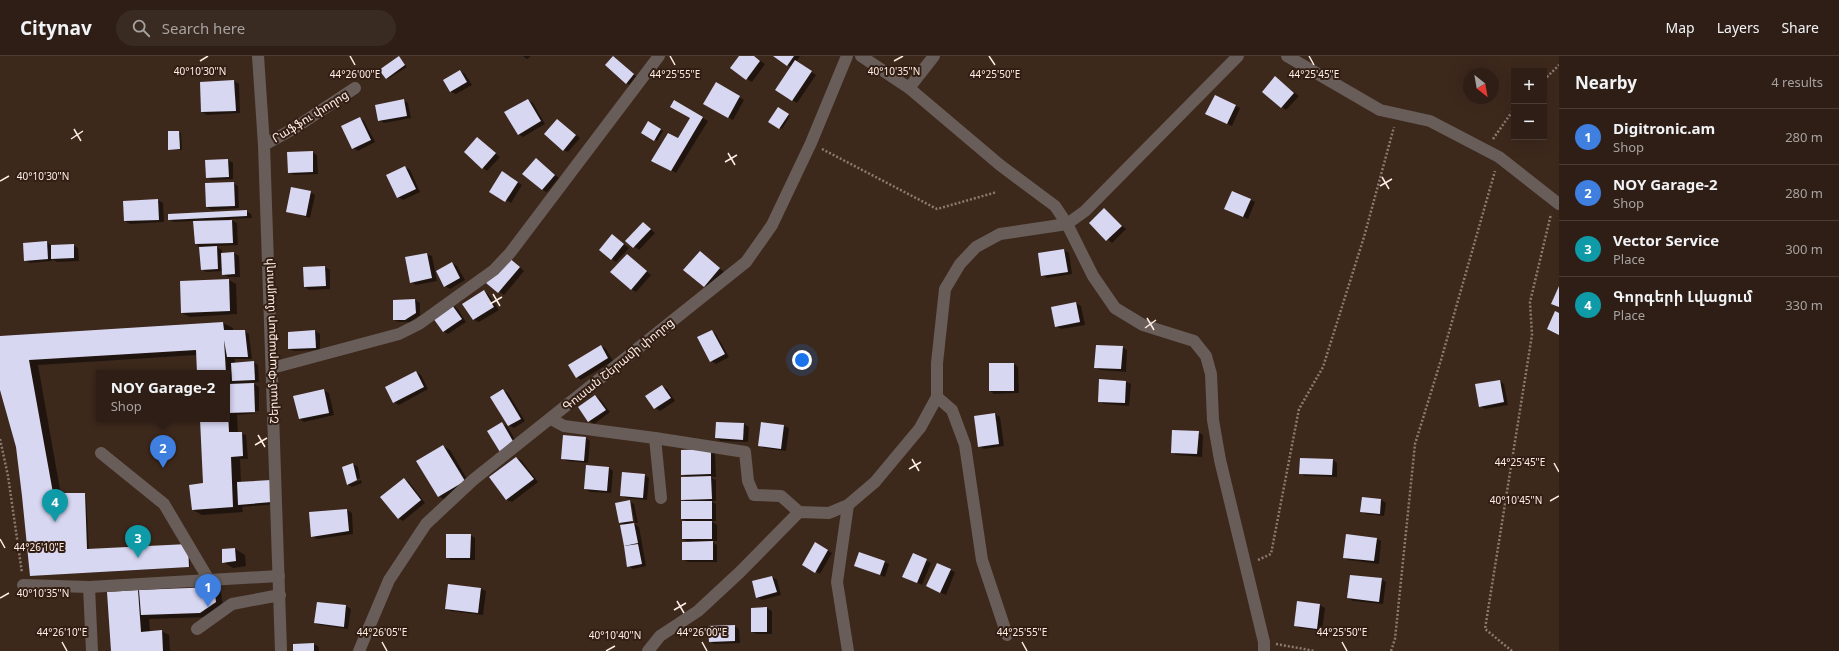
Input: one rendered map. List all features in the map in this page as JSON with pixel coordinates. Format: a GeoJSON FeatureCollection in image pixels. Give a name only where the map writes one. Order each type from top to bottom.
{"type":"FeatureCollection","features":[{"type":"Feature","properties":{"kind":"street","name":"Շերամ-Փարաքար մայրուղի"},"geometry":{"type":"LineString","coordinates":[[258,56],[264,144],[281,651]]}},
{"type":"Feature","properties":{"kind":"street"},"geometry":{"type":"LineString","coordinates":[[272,368],[399,334],[419,324],[494,270],[510,253],[659,56]]}},
{"type":"Feature","properties":{"kind":"street","name":"Գուսան Շերամի փողոց"},"geometry":{"type":"LineString","coordinates":[[360,651],[389,580],[426,524],[472,480],[551,419],[674,318],[746,262],[772,225],[811,143],[846,56]]}},
{"type":"Feature","properties":{"kind":"street"},"geometry":{"type":"LineString","coordinates":[[861,56],[909,88],[1000,165],[1044,196],[1055,206],[1067,224],[1093,276],[1115,308],[1143,325],[1194,341],[1206,356],[1211,374],[1213,420],[1220,460],[1247,566],[1264,647]]}},
{"type":"Feature","properties":{"kind":"street"},"geometry":{"type":"LineString","coordinates":[[909,88],[934,56]]}},
{"type":"Feature","properties":{"kind":"street"},"geometry":{"type":"LineString","coordinates":[[551,419],[564,426],[745,452],[748,481],[754,495],[781,496],[799,512],[829,513],[848,505],[874,482],[920,428],[937,397],[938,349],[945,289],[960,264],[976,247],[1000,234],[1067,224],[1094,203],[1238,56]]}},
{"type":"Feature","properties":{"kind":"street"},"geometry":{"type":"LineString","coordinates":[[1287,56],[1380,110],[1430,121],[1499,157],[1556,202]]}},
{"type":"Feature","properties":{"kind":"street","name":"Րաֆֆու փողոց"},"geometry":{"type":"LineString","coordinates":[[264,144],[293,129],[355,88]]}},
{"type":"Feature","properties":{"kind":"street"},"geometry":{"type":"LineString","coordinates":[[937,397],[952,410],[965,445],[982,560],[1007,635]]}},
{"type":"Feature","properties":{"kind":"street"},"geometry":{"type":"LineString","coordinates":[[655,438],[661,498]]}},
{"type":"Feature","properties":{"kind":"street"},"geometry":{"type":"LineString","coordinates":[[101,452],[164,504],[208,580]]}},
{"type":"Feature","properties":{"kind":"street"},"geometry":{"type":"LineString","coordinates":[[848,505],[837,582],[848,651]]}},
{"type":"Feature","properties":{"kind":"street"},"geometry":{"type":"LineString","coordinates":[[648,651],[660,636],[698,611],[740,572],[799,512]]}},
{"type":"Feature","properties":{"kind":"street"},"geometry":{"type":"LineString","coordinates":[[23,585],[89,587],[279,576]]}},
{"type":"Feature","properties":{"kind":"street"},"geometry":{"type":"LineString","coordinates":[[89,587],[92,651]]}},
{"type":"Feature","properties":{"kind":"street"},"geometry":{"type":"LineString","coordinates":[[197,629],[232,604],[280,596]]}},
{"type":"Feature","properties":{"kind":"path"},"geometry":{"type":"LineString","coordinates":[[1547,77],[1559,65]]}},
{"type":"Feature","properties":{"kind":"path"},"geometry":{"type":"LineString","coordinates":[[1486,150],[1511,113]]}},
{"type":"Feature","properties":{"kind":"path"},"geometry":{"type":"LineString","coordinates":[[1247,566],[1271,554],[1299,410],[1323,367],[1364,237],[1398,114]]}},
{"type":"Feature","properties":{"kind":"path"},"geometry":{"type":"LineString","coordinates":[[811,143],[937,209],[997,192]]}},
{"type":"Feature","properties":{"kind":"path"},"geometry":{"type":"LineString","coordinates":[[1391,651],[1395,639],[1414,444],[1441,360],[1499,157]]}},
{"type":"Feature","properties":{"kind":"path"},"geometry":{"type":"LineString","coordinates":[[1512,651],[1485,629],[1532,335],[1530,302],[1556,202]]}},
{"type":"Feature","properties":{"kind":"path"},"geometry":{"type":"LineString","coordinates":[[0,439],[8,476],[23,585]]}},
{"type":"Feature","properties":{"kind":"path"},"geometry":{"type":"LineString","coordinates":[[1264,647],[1315,651]]}},
{"type":"Feature","properties":{"kind":"building"},"geometry":{"type":"Polygon","coordinates":[[[399,56],[405,65],[386,79],[379,70],[399,56]]]}},
{"type":"Feature","properties":{"kind":"building"},"geometry":{"type":"Polygon","coordinates":[[[613,56],[634,74],[626,84],[605,65],[613,56]]]}},
{"type":"Feature","properties":{"kind":"building"},"geometry":{"type":"Polygon","coordinates":[[[739,56],[754,56],[760,61],[746,80],[730,68],[739,56]]]}},
{"type":"Feature","properties":{"kind":"building"},"geometry":{"type":"Polygon","coordinates":[[[773,56],[794,56],[787,66],[773,56]]]}},
{"type":"Feature","properties":{"kind":"building"},"geometry":{"type":"Polygon","coordinates":[[[795,60],[812,71],[792,101],[775,90],[795,60]]]}},
{"type":"Feature","properties":{"kind":"building"},"geometry":{"type":"Polygon","coordinates":[[[460,70],[467,82],[450,92],[443,80],[460,70]]]}},
{"type":"Feature","properties":{"kind":"building"},"geometry":{"type":"Polygon","coordinates":[[[1275,76],[1294,93],[1281,108],[1262,92],[1275,76]]]}},
{"type":"Feature","properties":{"kind":"building"},"geometry":{"type":"Polygon","coordinates":[[[234,80],[236,111],[201,112],[200,82],[234,80]]]}},
{"type":"Feature","properties":{"kind":"building"},"geometry":{"type":"Polygon","coordinates":[[[716,82],[740,96],[728,118],[703,104],[716,82]]]}},
{"type":"Feature","properties":{"kind":"building"},"geometry":{"type":"Polygon","coordinates":[[[1215,95],[1236,105],[1227,124],[1205,114],[1215,95]]]}},
{"type":"Feature","properties":{"kind":"building"},"geometry":{"type":"Polygon","coordinates":[[[404,99],[407,116],[378,121],[375,105],[404,99]]]}},
{"type":"Feature","properties":{"kind":"building"},"geometry":{"type":"Polygon","coordinates":[[[528,99],[541,121],[518,135],[504,112],[528,99]]]}},
{"type":"Feature","properties":{"kind":"building"},"geometry":{"type":"Polygon","coordinates":[[[674,100],[703,117],[671,171],[651,161],[668,133],[678,138],[690,118],[670,107],[674,100]]]}},
{"type":"Feature","properties":{"kind":"building"},"geometry":{"type":"Polygon","coordinates":[[[778,107],[789,114],[779,129],[768,122],[778,107]]]}},
{"type":"Feature","properties":{"kind":"building"},"geometry":{"type":"Polygon","coordinates":[[[360,117],[371,140],[352,149],[341,126],[360,117]]]}},
{"type":"Feature","properties":{"kind":"building"},"geometry":{"type":"Polygon","coordinates":[[[557,119],[576,135],[563,151],[544,134],[557,119]]]}},
{"type":"Feature","properties":{"kind":"building"},"geometry":{"type":"Polygon","coordinates":[[[648,121],[661,129],[654,141],[641,133],[648,121]]]}},
{"type":"Feature","properties":{"kind":"building"},"geometry":{"type":"Polygon","coordinates":[[[168,131],[179,131],[180,149],[168,150],[168,131]]]}},
{"type":"Feature","properties":{"kind":"building"},"geometry":{"type":"Polygon","coordinates":[[[477,137],[496,153],[482,169],[464,152],[477,137]]]}},
{"type":"Feature","properties":{"kind":"building"},"geometry":{"type":"Polygon","coordinates":[[[313,151],[313,172],[288,173],[287,152],[313,151]]]}},
{"type":"Feature","properties":{"kind":"building"},"geometry":{"type":"Polygon","coordinates":[[[536,158],[555,175],[542,190],[522,174],[536,158]]]}},
{"type":"Feature","properties":{"kind":"building"},"geometry":{"type":"Polygon","coordinates":[[[228,159],[229,177],[206,178],[205,160],[228,159]]]}},
{"type":"Feature","properties":{"kind":"building"},"geometry":{"type":"Polygon","coordinates":[[[405,166],[416,189],[397,198],[386,175],[405,166]]]}},
{"type":"Feature","properties":{"kind":"building"},"geometry":{"type":"Polygon","coordinates":[[[502,171],[518,182],[505,202],[489,192],[502,171]]]}},
{"type":"Feature","properties":{"kind":"building"},"geometry":{"type":"Polygon","coordinates":[[[234,182],[235,206],[206,207],[205,183],[234,182]]]}},
{"type":"Feature","properties":{"kind":"building"},"geometry":{"type":"Polygon","coordinates":[[[291,187],[311,191],[306,216],[286,212],[291,187]]]}},
{"type":"Feature","properties":{"kind":"building"},"geometry":{"type":"Polygon","coordinates":[[[1232,191],[1251,199],[1243,217],[1224,209],[1232,191]]]}},
{"type":"Feature","properties":{"kind":"building"},"geometry":{"type":"Polygon","coordinates":[[[158,199],[159,220],[124,221],[123,201],[158,199]]]}},
{"type":"Feature","properties":{"kind":"building"},"geometry":{"type":"Polygon","coordinates":[[[1104,208],[1122,226],[1106,241],[1089,223],[1104,208]]]}},
{"type":"Feature","properties":{"kind":"building"},"geometry":{"type":"Polygon","coordinates":[[[247,210],[247,216],[168,220],[168,214],[247,210]]]}},
{"type":"Feature","properties":{"kind":"building"},"geometry":{"type":"Polygon","coordinates":[[[232,220],[233,243],[195,244],[193,221],[232,220]]]}},
{"type":"Feature","properties":{"kind":"building"},"geometry":{"type":"Polygon","coordinates":[[[643,222],[651,229],[633,248],[625,241],[643,222]]]}},
{"type":"Feature","properties":{"kind":"building"},"geometry":{"type":"Polygon","coordinates":[[[612,234],[624,244],[611,260],[599,250],[612,234]]]}},
{"type":"Feature","properties":{"kind":"building"},"geometry":{"type":"Polygon","coordinates":[[[47,241],[48,259],[24,261],[23,243],[47,241]]]}},
{"type":"Feature","properties":{"kind":"building"},"geometry":{"type":"Polygon","coordinates":[[[74,244],[74,258],[51,259],[51,245],[74,244]]]}},
{"type":"Feature","properties":{"kind":"building"},"geometry":{"type":"Polygon","coordinates":[[[217,246],[218,269],[201,270],[199,247],[217,246]]]}},
{"type":"Feature","properties":{"kind":"building"},"geometry":{"type":"Polygon","coordinates":[[[1064,249],[1068,272],[1041,276],[1038,253],[1064,249]]]}},
{"type":"Feature","properties":{"kind":"building"},"geometry":{"type":"Polygon","coordinates":[[[700,251],[720,268],[704,287],[683,270],[700,251]]]}},
{"type":"Feature","properties":{"kind":"building"},"geometry":{"type":"Polygon","coordinates":[[[234,252],[235,274],[222,275],[221,253],[234,252]]]}},
{"type":"Feature","properties":{"kind":"building"},"geometry":{"type":"Polygon","coordinates":[[[427,253],[432,278],[410,283],[405,257],[427,253]]]}},
{"type":"Feature","properties":{"kind":"building"},"geometry":{"type":"Polygon","coordinates":[[[627,254],[647,271],[631,290],[610,272],[627,254]]]}},
{"type":"Feature","properties":{"kind":"building"},"geometry":{"type":"Polygon","coordinates":[[[508,257],[520,267],[498,293],[486,283],[508,257]]]}},
{"type":"Feature","properties":{"kind":"building"},"geometry":{"type":"Polygon","coordinates":[[[452,262],[460,278],[444,287],[436,271],[452,262]]]}},
{"type":"Feature","properties":{"kind":"building"},"geometry":{"type":"Polygon","coordinates":[[[325,266],[326,286],[304,287],[303,267],[325,266]]]}},
{"type":"Feature","properties":{"kind":"building"},"geometry":{"type":"Polygon","coordinates":[[[229,279],[230,311],[181,313],[180,281],[229,279]]]}},
{"type":"Feature","properties":{"kind":"building"},"geometry":{"type":"Polygon","coordinates":[[[1559,286],[1559,307],[1551,304],[1559,286]]]}},
{"type":"Feature","properties":{"kind":"building"},"geometry":{"type":"Polygon","coordinates":[[[484,290],[494,307],[473,320],[462,304],[484,290]]]}},
{"type":"Feature","properties":{"kind":"building"},"geometry":{"type":"Polygon","coordinates":[[[415,299],[416,313],[405,320],[393,320],[393,300],[415,299]]]}},
{"type":"Feature","properties":{"kind":"building"},"geometry":{"type":"Polygon","coordinates":[[[1076,302],[1080,322],[1055,327],[1051,307],[1076,302]]]}},
{"type":"Feature","properties":{"kind":"building"},"geometry":{"type":"Polygon","coordinates":[[[452,305],[462,319],[443,332],[433,318],[452,305]]]}},
{"type":"Feature","properties":{"kind":"building"},"geometry":{"type":"Polygon","coordinates":[[[1555,311],[1559,313],[1559,335],[1547,329],[1555,311]]]}},
{"type":"Feature","properties":{"kind":"building"},"geometry":{"type":"Polygon","coordinates":[[[223,322],[224,330],[245,330],[248,357],[227,357],[224,340],[226,370],[197,370],[196,350],[29,360],[53,493],[85,493],[87,549],[188,544],[189,567],[30,576],[16,447],[0,390],[0,336],[223,322]]]}},
{"type":"Feature","properties":{"kind":"building"},"geometry":{"type":"Polygon","coordinates":[[[315,330],[316,348],[288,349],[288,332],[315,330]]]}},
{"type":"Feature","properties":{"kind":"building"},"geometry":{"type":"Polygon","coordinates":[[[712,330],[725,354],[710,362],[697,337],[712,330]]]}},
{"type":"Feature","properties":{"kind":"building"},"geometry":{"type":"Polygon","coordinates":[[[601,345],[608,358],[576,378],[568,365],[601,345]]]}},
{"type":"Feature","properties":{"kind":"building"},"geometry":{"type":"Polygon","coordinates":[[[1096,345],[1123,346],[1121,369],[1094,368],[1096,345]]]}},
{"type":"Feature","properties":{"kind":"building"},"geometry":{"type":"Polygon","coordinates":[[[254,361],[255,380],[232,381],[231,363],[254,361]]]}},
{"type":"Feature","properties":{"kind":"building"},"geometry":{"type":"Polygon","coordinates":[[[989,363],[1014,363],[1014,391],[989,391],[989,363]]]}},
{"type":"Feature","properties":{"kind":"building"},"geometry":{"type":"Polygon","coordinates":[[[416,371],[424,387],[393,403],[385,387],[416,371]]]}},
{"type":"Feature","properties":{"kind":"building"},"geometry":{"type":"Polygon","coordinates":[[[1099,379],[1126,381],[1125,403],[1098,402],[1099,379]]]}},
{"type":"Feature","properties":{"kind":"building"},"geometry":{"type":"Polygon","coordinates":[[[1500,380],[1504,402],[1479,407],[1475,384],[1500,380]]]}},
{"type":"Feature","properties":{"kind":"building"},"geometry":{"type":"Polygon","coordinates":[[[254,383],[255,412],[230,413],[230,384],[254,383]]]}},
{"type":"Feature","properties":{"kind":"building"},"geometry":{"type":"Polygon","coordinates":[[[662,385],[671,398],[654,409],[645,396],[662,385]]]}},
{"type":"Feature","properties":{"kind":"building"},"geometry":{"type":"Polygon","coordinates":[[[324,389],[329,413],[299,419],[293,396],[324,389]]]}},
{"type":"Feature","properties":{"kind":"building"},"geometry":{"type":"Polygon","coordinates":[[[503,389],[521,419],[508,426],[490,397],[503,389]]]}},
{"type":"Feature","properties":{"kind":"building"},"geometry":{"type":"Polygon","coordinates":[[[595,395],[606,410],[588,422],[578,407],[595,395]]]}},
{"type":"Feature","properties":{"kind":"building"},"geometry":{"type":"Polygon","coordinates":[[[995,413],[999,444],[978,447],[974,416],[995,413]]]}},
{"type":"Feature","properties":{"kind":"building"},"geometry":{"type":"Polygon","coordinates":[[[200,422],[228,422],[229,432],[242,432],[243,456],[231,457],[233,507],[192,510],[189,485],[203,483],[200,422]]]}},
{"type":"Feature","properties":{"kind":"building"},"geometry":{"type":"Polygon","coordinates":[[[502,422],[514,443],[500,452],[487,431],[502,422]]]}},
{"type":"Feature","properties":{"kind":"building"},"geometry":{"type":"Polygon","coordinates":[[[716,422],[744,423],[743,440],[715,438],[716,422]]]}},
{"type":"Feature","properties":{"kind":"building"},"geometry":{"type":"Polygon","coordinates":[[[761,422],[784,425],[781,449],[758,446],[761,422]]]}},
{"type":"Feature","properties":{"kind":"building"},"geometry":{"type":"Polygon","coordinates":[[[1172,430],[1199,431],[1197,454],[1171,453],[1172,430]]]}},
{"type":"Feature","properties":{"kind":"building"},"geometry":{"type":"Polygon","coordinates":[[[563,435],[586,437],[584,461],[561,459],[563,435]]]}},
{"type":"Feature","properties":{"kind":"building"},"geometry":{"type":"Polygon","coordinates":[[[443,445],[465,481],[438,497],[416,461],[443,445]]]}},
{"type":"Feature","properties":{"kind":"building"},"geometry":{"type":"Polygon","coordinates":[[[711,449],[711,474],[681,475],[681,450],[711,449]]]}},
{"type":"Feature","properties":{"kind":"building"},"geometry":{"type":"Polygon","coordinates":[[[516,457],[534,479],[506,500],[489,477],[516,457]]]}},
{"type":"Feature","properties":{"kind":"building"},"geometry":{"type":"Polygon","coordinates":[[[1300,458],[1333,459],[1332,475],[1299,474],[1300,458]]]}},
{"type":"Feature","properties":{"kind":"building"},"geometry":{"type":"Polygon","coordinates":[[[353,463],[357,480],[347,485],[342,467],[353,463]]]}},
{"type":"Feature","properties":{"kind":"building"},"geometry":{"type":"Polygon","coordinates":[[[586,465],[609,467],[607,491],[584,489],[586,465]]]}},
{"type":"Feature","properties":{"kind":"building"},"geometry":{"type":"Polygon","coordinates":[[[622,472],[645,474],[643,498],[620,496],[622,472]]]}},
{"type":"Feature","properties":{"kind":"building"},"geometry":{"type":"Polygon","coordinates":[[[711,476],[712,499],[681,500],[681,477],[711,476]]]}},
{"type":"Feature","properties":{"kind":"building"},"geometry":{"type":"Polygon","coordinates":[[[404,478],[421,500],[398,519],[380,497],[404,478]]]}},
{"type":"Feature","properties":{"kind":"building"},"geometry":{"type":"Polygon","coordinates":[[[271,480],[272,502],[238,505],[237,482],[271,480]]]}},
{"type":"Feature","properties":{"kind":"building"},"geometry":{"type":"Polygon","coordinates":[[[1362,497],[1381,499],[1380,514],[1360,512],[1362,497]]]}},
{"type":"Feature","properties":{"kind":"building"},"geometry":{"type":"Polygon","coordinates":[[[630,500],[633,521],[619,523],[615,503],[630,500]]]}},
{"type":"Feature","properties":{"kind":"building"},"geometry":{"type":"Polygon","coordinates":[[[681,501],[712,501],[712,519],[681,519],[681,501]]]}},
{"type":"Feature","properties":{"kind":"building"},"geometry":{"type":"Polygon","coordinates":[[[347,509],[349,531],[311,537],[309,512],[347,509]]]}},
{"type":"Feature","properties":{"kind":"building"},"geometry":{"type":"Polygon","coordinates":[[[682,521],[712,521],[712,539],[682,539],[682,521]]]}},
{"type":"Feature","properties":{"kind":"building"},"geometry":{"type":"Polygon","coordinates":[[[634,523],[638,543],[624,546],[620,525],[634,523]]]}},
{"type":"Feature","properties":{"kind":"building"},"geometry":{"type":"Polygon","coordinates":[[[446,534],[471,534],[470,558],[446,558],[446,534]]]}},
{"type":"Feature","properties":{"kind":"building"},"geometry":{"type":"Polygon","coordinates":[[[1346,534],[1377,538],[1374,561],[1343,558],[1346,534]]]}},
{"type":"Feature","properties":{"kind":"building"},"geometry":{"type":"Polygon","coordinates":[[[713,541],[713,560],[682,560],[682,542],[713,541]]]}},
{"type":"Feature","properties":{"kind":"building"},"geometry":{"type":"Polygon","coordinates":[[[815,542],[828,550],[815,573],[802,565],[815,542]]]}},
{"type":"Feature","properties":{"kind":"building"},"geometry":{"type":"Polygon","coordinates":[[[638,544],[642,564],[627,567],[624,546],[638,544]]]}},
{"type":"Feature","properties":{"kind":"building"},"geometry":{"type":"Polygon","coordinates":[[[235,548],[236,561],[222,563],[222,549],[235,548]]]}},
{"type":"Feature","properties":{"kind":"building"},"geometry":{"type":"Polygon","coordinates":[[[859,552],[885,561],[880,575],[854,566],[859,552]]]}},
{"type":"Feature","properties":{"kind":"building"},"geometry":{"type":"Polygon","coordinates":[[[913,553],[927,559],[917,583],[902,577],[913,553]]]}},
{"type":"Feature","properties":{"kind":"building"},"geometry":{"type":"Polygon","coordinates":[[[937,563],[951,569],[940,593],[926,586],[937,563]]]}},
{"type":"Feature","properties":{"kind":"building"},"geometry":{"type":"Polygon","coordinates":[[[1350,575],[1382,578],[1379,602],[1347,598],[1350,575]]]}},
{"type":"Feature","properties":{"kind":"building"},"geometry":{"type":"Polygon","coordinates":[[[772,576],[777,592],[756,598],[752,581],[772,576]]]}},
{"type":"Feature","properties":{"kind":"building"},"geometry":{"type":"Polygon","coordinates":[[[448,584],[481,588],[478,613],[445,609],[448,584]]]}},
{"type":"Feature","properties":{"kind":"building"},"geometry":{"type":"Polygon","coordinates":[[[214,587],[216,602],[200,613],[141,615],[139,590],[214,587]]]}},
{"type":"Feature","properties":{"kind":"building"},"geometry":{"type":"Polygon","coordinates":[[[138,590],[141,632],[162,630],[163,651],[111,651],[107,592],[138,590]]]}},
{"type":"Feature","properties":{"kind":"building"},"geometry":{"type":"Polygon","coordinates":[[[1297,601],[1320,604],[1317,629],[1294,626],[1297,601]]]}},
{"type":"Feature","properties":{"kind":"building"},"geometry":{"type":"Polygon","coordinates":[[[317,602],[346,605],[344,627],[314,623],[317,602]]]}},
{"type":"Feature","properties":{"kind":"building"},"geometry":{"type":"Polygon","coordinates":[[[767,607],[767,632],[751,632],[751,608],[767,607]]]}},
{"type":"Feature","properties":{"kind":"building"},"geometry":{"type":"Polygon","coordinates":[[[735,625],[735,641],[709,642],[708,626],[735,625]]]}},
{"type":"Feature","properties":{"kind":"building"},"geometry":{"type":"Polygon","coordinates":[[[314,643],[314,651],[293,651],[293,644],[314,643]]]}},
{"type":"Feature","properties":{"kind":"place","name":"NOY Garage-2"},"geometry":{"type":"Point","coordinates":[163,468]}},
{"type":"Feature","properties":{"kind":"place","name":"Գորգերի Լվացում"},"geometry":{"type":"Point","coordinates":[55,522]}},
{"type":"Feature","properties":{"kind":"place","name":"Vector Service"},"geometry":{"type":"Point","coordinates":[138,558]}},
{"type":"Feature","properties":{"kind":"place","name":"Digitronic.am"},"geometry":{"type":"Point","coordinates":[208,607]}}]}
